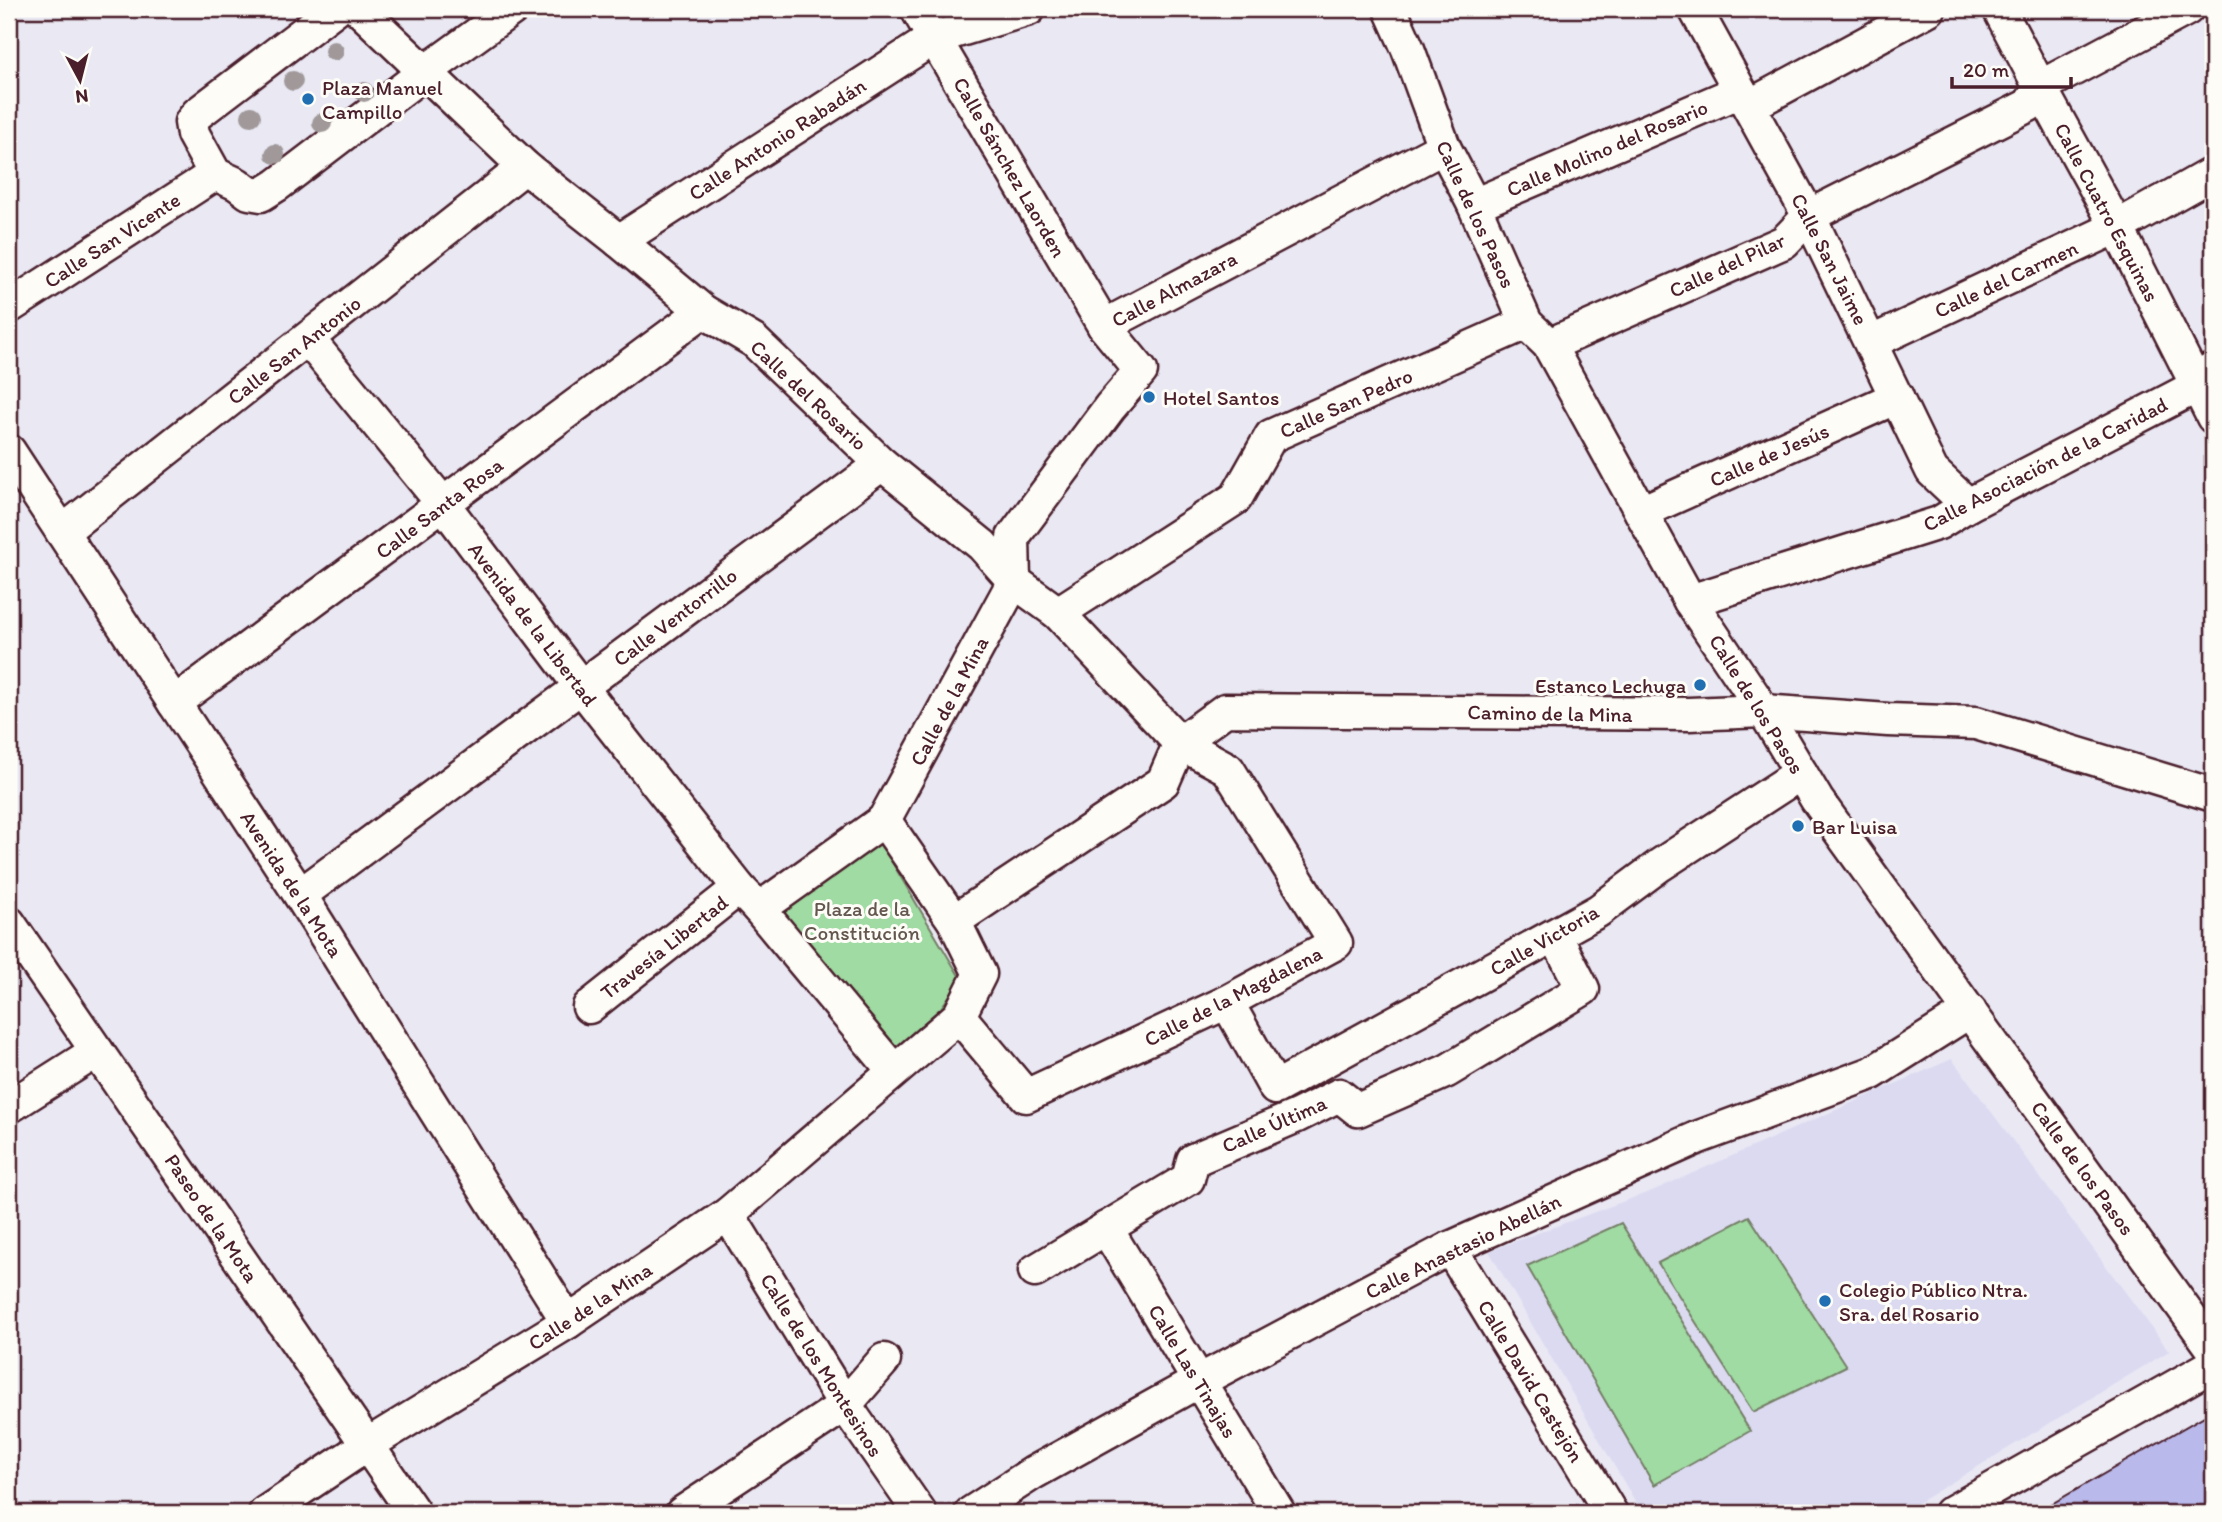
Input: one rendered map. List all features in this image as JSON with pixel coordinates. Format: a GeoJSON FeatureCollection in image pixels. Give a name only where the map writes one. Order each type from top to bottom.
{"type":"FeatureCollection","features":[{"type":"Feature","properties":{"kind":"street"},"geometry":{"type":"LineString","coordinates":[[335,9],[197,114],[191,122],[193,134],[215,174],[249,193],[261,195],[512,9]]}},
{"type":"Feature","properties":{"kind":"street","name":"Calle del Rosario"},"geometry":{"type":"LineString","coordinates":[[359,9],[525,167],[703,311],[754,341],[882,464],[982,545],[1014,581],[1058,613],[1180,743]]}},
{"type":"Feature","properties":{"kind":"street","name":"Calle Sánchez Laorden"},"geometry":{"type":"LineString","coordinates":[[917,9],[1104,326]]}},
{"type":"Feature","properties":{"kind":"street","name":"Calle Antonio Rabadán"},"geometry":{"type":"LineString","coordinates":[[619,241],[934,38],[1028,9]]}},
{"type":"Feature","properties":{"kind":"street","name":"Calle de los Pasos"},"geometry":{"type":"LineString","coordinates":[[1390,9],[1408,49],[1444,147],[1538,334],[1690,601],[1764,710],[1817,800],[2213,1349]]}},
{"type":"Feature","properties":{"kind":"street","name":"Calle San Jaime"},"geometry":{"type":"LineString","coordinates":[[1695,9],[1809,216],[1933,471],[1968,505]]}},
{"type":"Feature","properties":{"kind":"street","name":"Calle Molino del Rosario"},"geometry":{"type":"LineString","coordinates":[[1474,205],[1744,98],[1929,9]]}},
{"type":"Feature","properties":{"kind":"street","name":"Calle Cuatro Esquinas"},"geometry":{"type":"LineString","coordinates":[[1999,9],[2117,227],[2205,377],[2213,417]]}},
{"type":"Feature","properties":{"kind":"street","name":"Calle del Pilar"},"geometry":{"type":"LineString","coordinates":[[1538,334],[1784,242],[1809,216],[2029,105],[2039,87],[2187,9]]}},
{"type":"Feature","properties":{"kind":"street","name":"Calle Almazara"},"geometry":{"type":"LineString","coordinates":[[1014,581],[1013,537],[1110,407],[1141,371],[1104,326],[1444,147]]}},
{"type":"Feature","properties":{"kind":"street","name":"Calle San Antonio"},"geometry":{"type":"LineString","coordinates":[[62,533],[525,167]]}},
{"type":"Feature","properties":{"kind":"street","name":"Calle del Carmen"},"geometry":{"type":"LineString","coordinates":[[1872,342],[2117,227],[2213,173]]}},
{"type":"Feature","properties":{"kind":"street","name":"Calle San Vicente"},"geometry":{"type":"LineString","coordinates":[[9,307],[215,174]]}},
{"type":"Feature","properties":{"kind":"street","name":"Calle Santa Rosa"},"geometry":{"type":"LineString","coordinates":[[174,703],[703,311]]}},
{"type":"Feature","properties":{"kind":"street","name":"Calle San Pedro"},"geometry":{"type":"LineString","coordinates":[[1058,613],[1236,498],[1271,436],[1538,334]]}},
{"type":"Feature","properties":{"kind":"street","name":"Avenida de la Libertad"},"geometry":{"type":"LineString","coordinates":[[308,339],[443,505],[580,687],[749,898]]}},
{"type":"Feature","properties":{"kind":"street","name":"Calle Asociación de la Caridad"},"geometry":{"type":"LineString","coordinates":[[1690,601],[1939,523],[2205,377]]}},
{"type":"Feature","properties":{"kind":"street","name":"Calle de Jesús"},"geometry":{"type":"LineString","coordinates":[[1641,512],[1897,397]]}},
{"type":"Feature","properties":{"kind":"street","name":"Avenida de la Mota"},"geometry":{"type":"LineString","coordinates":[[9,451],[300,895],[568,1322]]}},
{"type":"Feature","properties":{"kind":"street","name":"Calle Ventorrillo"},"geometry":{"type":"LineString","coordinates":[[300,895],[882,464]]}},
{"type":"Feature","properties":{"kind":"street","name":"Calle de la Mina"},"geometry":{"type":"LineString","coordinates":[[884,821],[1014,581]]}},
{"type":"Feature","properties":{"kind":"street","name":"Camino de la Mina"},"geometry":{"type":"LineString","coordinates":[[1180,743],[1225,710],[1689,714],[1764,710],[1888,720],[1976,723],[2213,795]]}},
{"type":"Feature","properties":{"kind":"street"},"geometry":{"type":"LineString","coordinates":[[954,921],[1163,782],[1180,743]]}},
{"type":"Feature","properties":{"kind":"street","name":"Calle de la Magdalena"},"geometry":{"type":"LineString","coordinates":[[959,1016],[1026,1096],[1227,1002],[1336,943],[1228,769],[1180,743]]}},
{"type":"Feature","properties":{"kind":"street","name":"Calle Victoria"},"geometry":{"type":"LineString","coordinates":[[1275,1088],[1598,911],[1660,865],[1801,774]]}},
{"type":"Feature","properties":{"kind":"street"},"geometry":{"type":"LineString","coordinates":[[884,821],[954,921],[980,974],[959,1016],[894,1071],[749,898],[884,821]]}},
{"type":"Feature","properties":{"kind":"street","name":"Travesía Libertad"},"geometry":{"type":"LineString","coordinates":[[589,1007],[749,898]]}},
{"type":"Feature","properties":{"kind":"street","name":"Paseo de la Mota"},"geometry":{"type":"LineString","coordinates":[[9,923],[414,1513]]}},
{"type":"Feature","properties":{"kind":"street","name":"Calle Última"},"geometry":{"type":"LineString","coordinates":[[1035,1271],[1188,1180],[1193,1160],[1297,1116],[1339,1095],[1358,1110],[1447,1072],[1583,989],[1555,935]]}},
{"type":"Feature","properties":{"kind":"street"},"geometry":{"type":"LineString","coordinates":[[1227,1002],[1275,1088],[1297,1116]]}},
{"type":"Feature","properties":{"kind":"street","name":"Calle Anastasio Abellán"},"geometry":{"type":"LineString","coordinates":[[971,1513],[1033,1473],[1199,1381],[1450,1248],[1699,1137],[1872,1073],[1970,1011]]}},
{"type":"Feature","properties":{"kind":"street"},"geometry":{"type":"LineString","coordinates":[[9,1107],[97,1051]]}},
{"type":"Feature","properties":{"kind":"street","name":"Calle de la Mina"},"geometry":{"type":"LineString","coordinates":[[265,1513],[367,1445],[568,1322],[728,1214],[894,1071]]}},
{"type":"Feature","properties":{"kind":"street","name":"Calle de los Montesinos"},"geometry":{"type":"LineString","coordinates":[[728,1214],[845,1405],[920,1513]]}},
{"type":"Feature","properties":{"kind":"street","name":"Calle Las Tinajas"},"geometry":{"type":"LineString","coordinates":[[1106,1228],[1279,1513]]}},
{"type":"Feature","properties":{"kind":"street","name":"Calle David Castejón"},"geometry":{"type":"LineString","coordinates":[[1450,1248],[1611,1513]]}},
{"type":"Feature","properties":{"kind":"street"},"geometry":{"type":"LineString","coordinates":[[682,1513],[845,1405],[884,1360]]}},
{"type":"Feature","properties":{"kind":"street"},"geometry":{"type":"LineString","coordinates":[[1950,1513],[2213,1364]]}},
{"type":"Feature","properties":{"kind":"shaded area","name":"Colegio Público Ntra. Sra. del Rosario"},"geometry":{"type":"Polygon","coordinates":[[[1952,1059],[2169,1351],[1901,1513],[1642,1513],[1489,1251],[1652,1191],[1952,1059]]]}},
{"type":"Feature","properties":{"kind":"green space","name":"Plaza de la Constitución"},"geometry":{"type":"Polygon","coordinates":[[[880,842],[961,979],[941,1008],[897,1047],[779,909],[880,842]]]}},
{"type":"Feature","properties":{"kind":"green space"},"geometry":{"type":"Polygon","coordinates":[[[1749,1216],[1846,1366],[1753,1412],[1658,1263],[1749,1216]]]}},
{"type":"Feature","properties":{"kind":"green space"},"geometry":{"type":"Polygon","coordinates":[[[1621,1223],[1750,1431],[1654,1485],[1527,1266],[1621,1223]]]}},
{"type":"Feature","properties":{"kind":"building"},"geometry":{"type":"Polygon","coordinates":[[[2213,1411],[2213,1513],[2036,1513],[2213,1411]]]}},
{"type":"Feature","properties":{"kind":"place","name":"Plaza Manuel Campillo"},"geometry":{"type":"Point","coordinates":[308,99]}},
{"type":"Feature","properties":{"kind":"place","name":"Hotel Santos"},"geometry":{"type":"Point","coordinates":[1149,397]}},
{"type":"Feature","properties":{"kind":"place","name":"Estanco Lechuga"},"geometry":{"type":"Point","coordinates":[1700,685]}},
{"type":"Feature","properties":{"kind":"place","name":"Bar Luisa"},"geometry":{"type":"Point","coordinates":[1798,826]}},
{"type":"Feature","properties":{"kind":"place","name":"Colegio Público Ntra. Sra. del Rosario"},"geometry":{"type":"Point","coordinates":[1825,1301]}}]}
